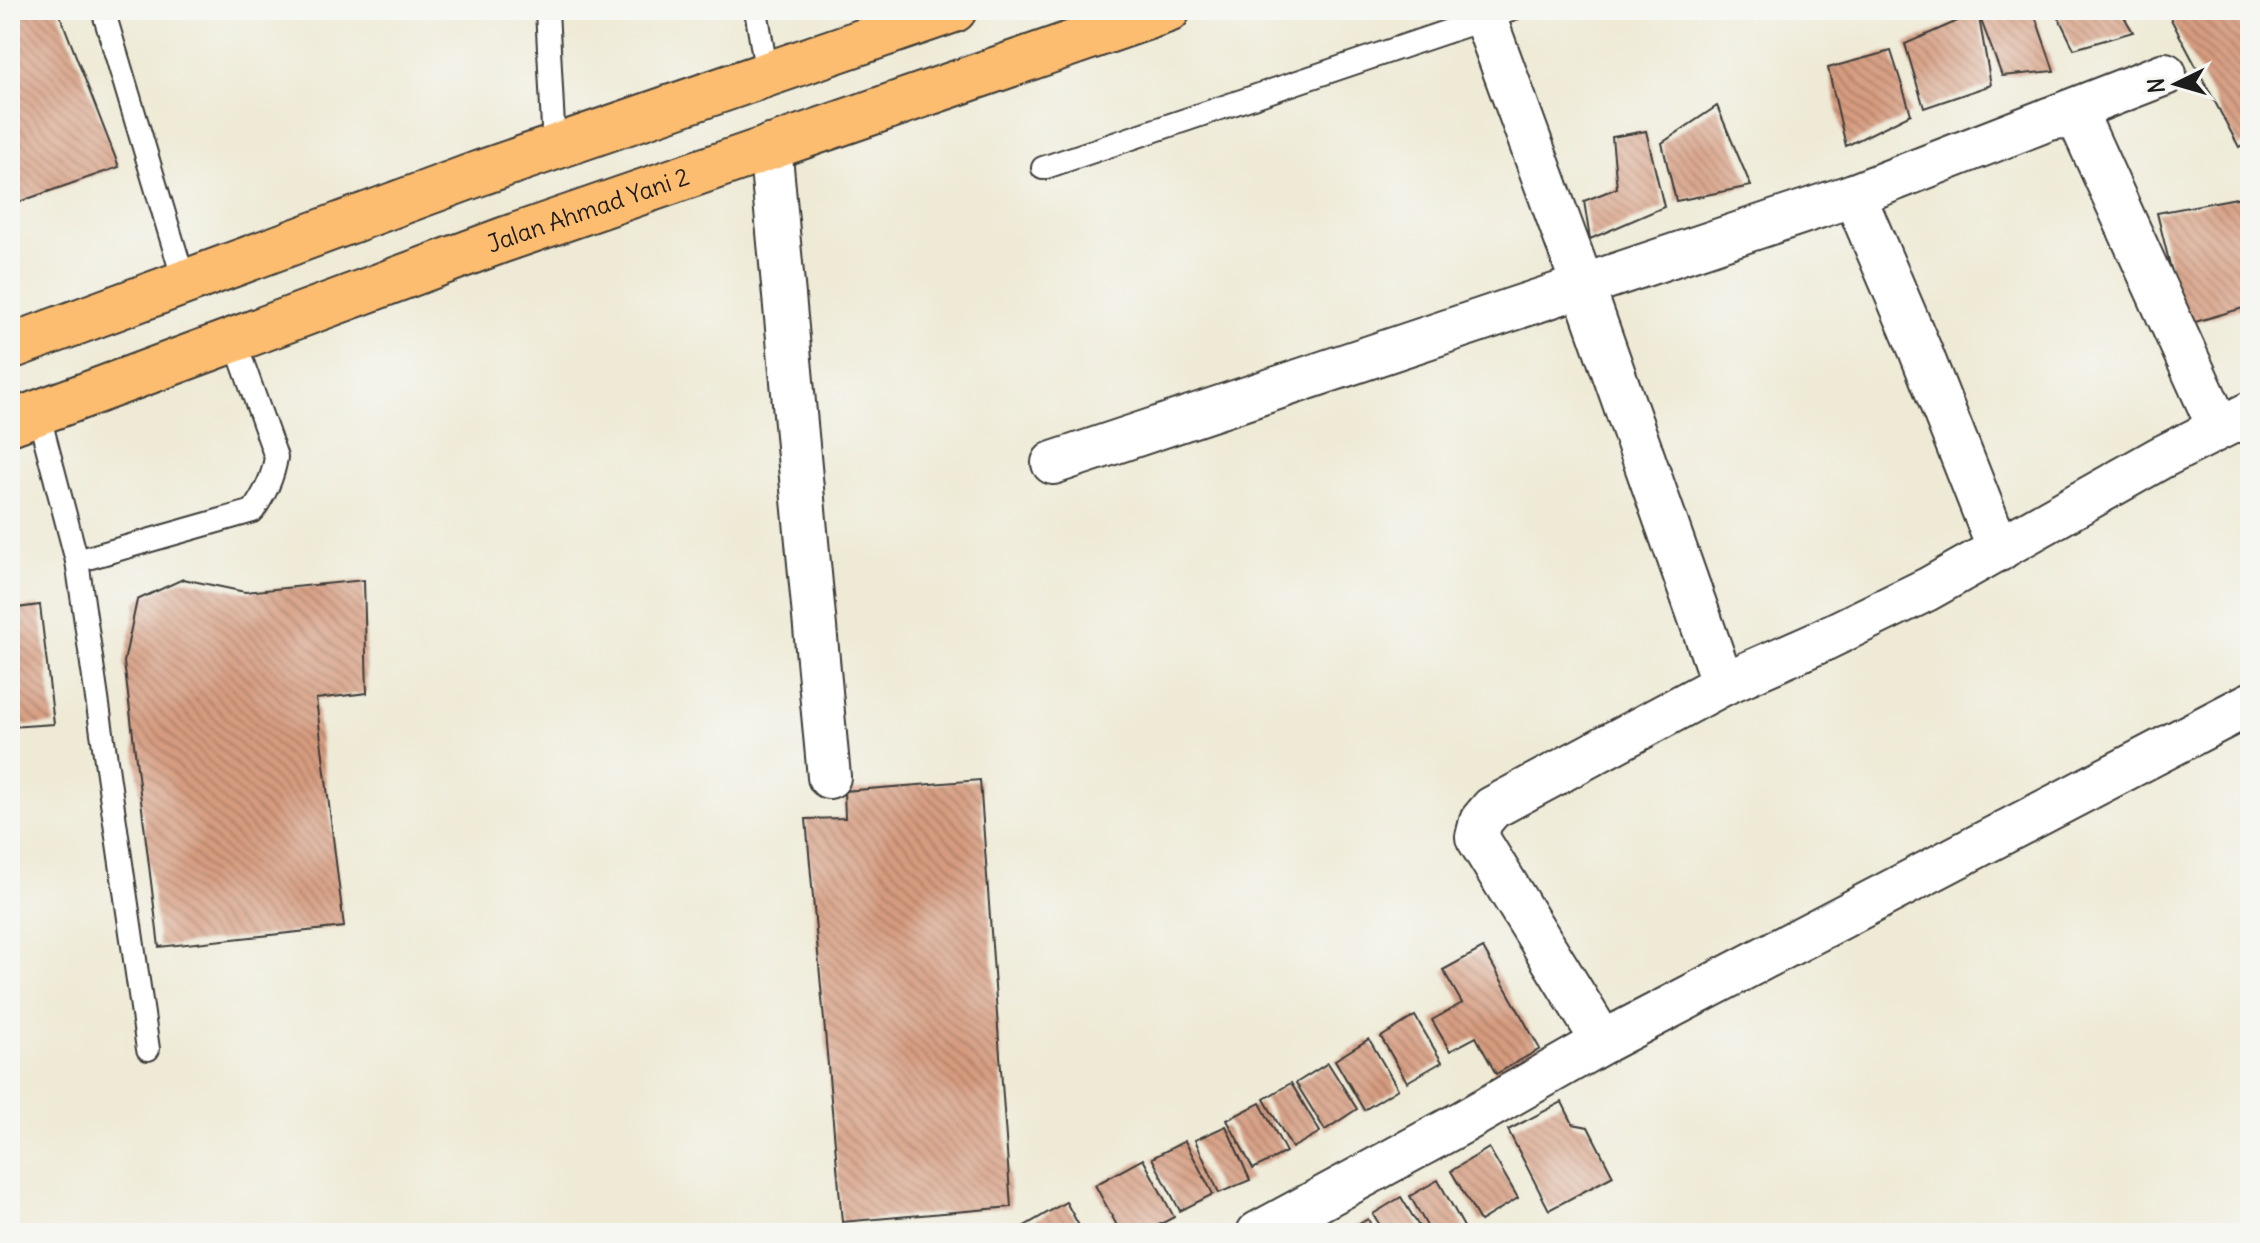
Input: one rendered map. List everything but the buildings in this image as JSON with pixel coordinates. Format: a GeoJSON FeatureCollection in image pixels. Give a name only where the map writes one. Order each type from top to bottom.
{"type":"FeatureCollection","features":[{"type":"Feature","properties":{"kind":"highway"},"geometry":{"type":"LineString","coordinates":[[10,347],[554,147],[954,10]]}},
{"type":"Feature","properties":{"kind":"highway","name":"Jalan Ahmad Yani 2"},"geometry":{"type":"LineString","coordinates":[[24,417],[503,240],[1168,10]]}},
{"type":"Feature","properties":{"kind":"street"},"geometry":{"type":"LineString","coordinates":[[1493,13],[1583,286],[1723,684]]}},
{"type":"Feature","properties":{"kind":"street"},"geometry":{"type":"LineString","coordinates":[[1053,463],[1854,195],[2165,74]]}},
{"type":"Feature","properties":{"kind":"street"},"geometry":{"type":"LineString","coordinates":[[1603,1042],[1477,837],[1481,821],[1492,808],[1723,684],[1928,589],[2160,458],[2234,421],[2082,126],[2069,116],[2049,119]]}},
{"type":"Feature","properties":{"kind":"street"},"geometry":{"type":"LineString","coordinates":[[770,146],[829,777]]}},
{"type":"Feature","properties":{"kind":"street"},"geometry":{"type":"LineString","coordinates":[[1854,195],[1920,350],[1999,550]]}},
{"type":"Feature","properties":{"kind":"street"},"geometry":{"type":"LineString","coordinates":[[1258,1233],[1603,1042],[2250,704]]}},
{"type":"Feature","properties":{"kind":"lane"},"geometry":{"type":"LineString","coordinates":[[103,10],[185,284]]}},
{"type":"Feature","properties":{"kind":"lane"},"geometry":{"type":"LineString","coordinates":[[547,10],[554,147]]}},
{"type":"Feature","properties":{"kind":"lane"},"geometry":{"type":"LineString","coordinates":[[756,10],[767,75]]}},
{"type":"Feature","properties":{"kind":"lane"},"geometry":{"type":"LineString","coordinates":[[1043,168],[1493,13]]}},
{"type":"Feature","properties":{"kind":"lane"},"geometry":{"type":"LineString","coordinates":[[77,561],[253,511],[274,475],[276,457],[234,339]]}},
{"type":"Feature","properties":{"kind":"lane"},"geometry":{"type":"LineString","coordinates":[[24,417],[77,561],[148,1049]]}}]}
